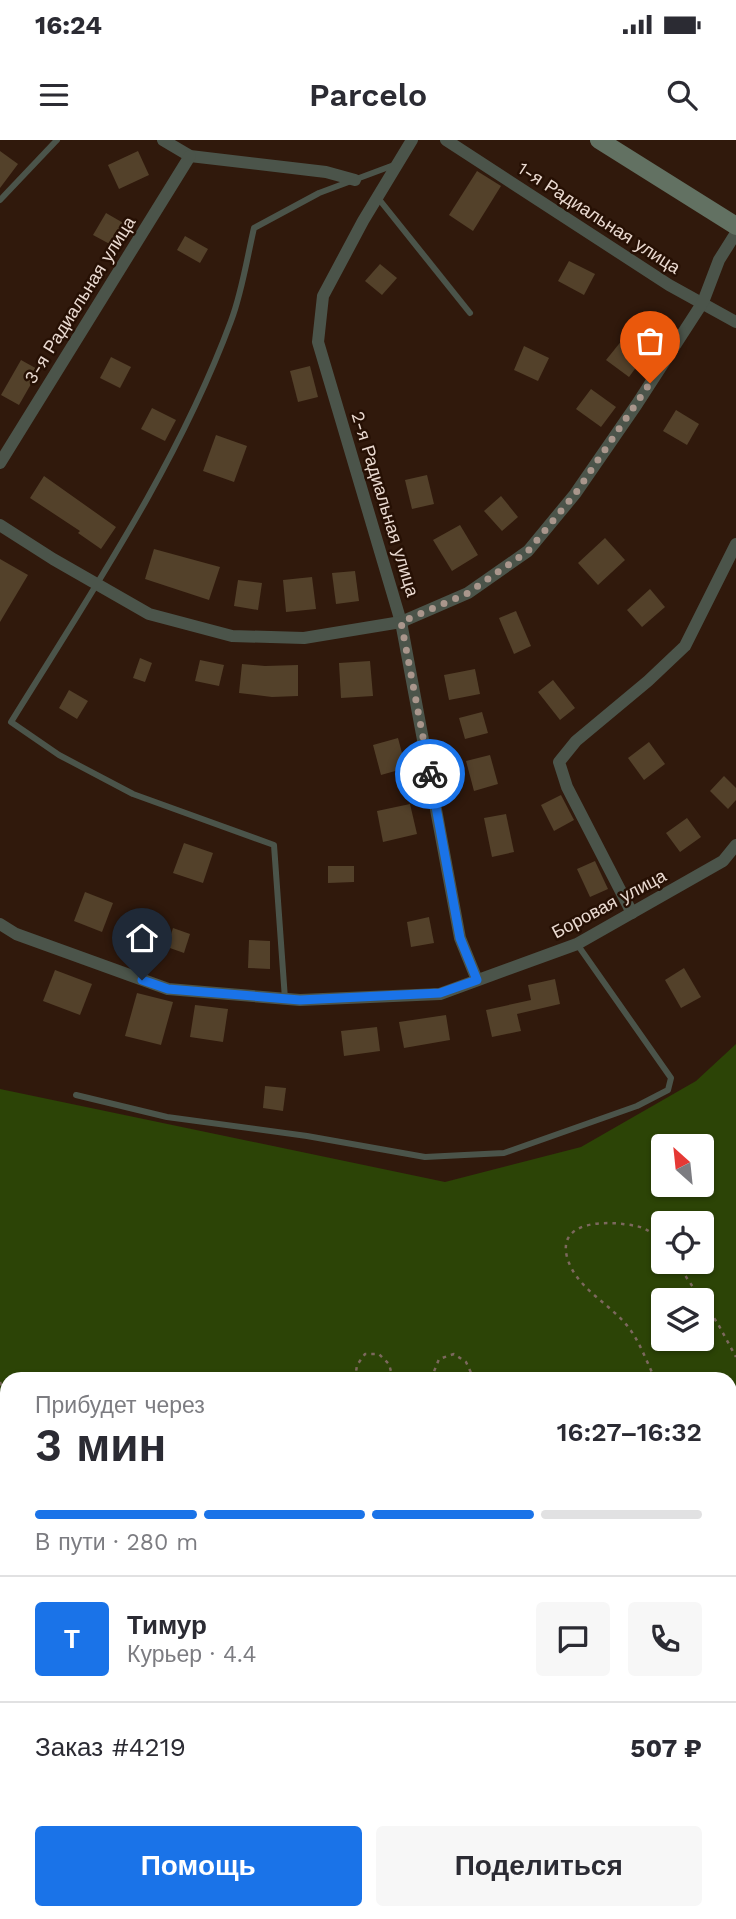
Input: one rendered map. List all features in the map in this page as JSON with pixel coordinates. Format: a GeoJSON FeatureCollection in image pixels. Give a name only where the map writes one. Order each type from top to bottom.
{"type":"FeatureCollection","features":[{"type":"Feature","properties":{"kind":"street"},"geometry":{"type":"LineString","coordinates":[[163,140],[190,156],[326,172],[355,180]]}},
{"type":"Feature","properties":{"kind":"street","name":"2-я Радиальная улица"},"geometry":{"type":"LineString","coordinates":[[412,140],[377,197],[323,296],[318,342],[401,622],[460,938],[477,980]]}},
{"type":"Feature","properties":{"kind":"street","name":"1-я Радиальная улица"},"geometry":{"type":"LineString","coordinates":[[446,140],[669,285],[736,321]]}},
{"type":"Feature","properties":{"kind":"street"},"geometry":{"type":"LineString","coordinates":[[599,140],[736,226]]}},
{"type":"Feature","properties":{"kind":"street","name":"3-я Радиальная улица"},"geometry":{"type":"LineString","coordinates":[[0,463],[190,156]]}},
{"type":"Feature","properties":{"kind":"street"},"geometry":{"type":"LineString","coordinates":[[0,525],[149,614],[232,636],[304,638],[401,622],[468,593],[528,551],[575,494],[703,302],[719,260],[736,233]]}},
{"type":"Feature","properties":{"kind":"street"},"geometry":{"type":"LineString","coordinates":[[632,913],[567,787],[559,762],[576,741],[685,646],[736,544]]}},
{"type":"Feature","properties":{"kind":"street","name":"Боровая улица"},"geometry":{"type":"LineString","coordinates":[[0,924],[16,934],[168,989],[300,1000],[440,993],[577,944],[723,861],[736,845]]}},
{"type":"Feature","properties":{"kind":"lane"},"geometry":{"type":"LineString","coordinates":[[0,200],[57,140]]}},
{"type":"Feature","properties":{"kind":"lane"},"geometry":{"type":"LineString","coordinates":[[285,999],[274,845],[133,794],[59,755],[11,722],[162,473],[233,318],[254,228],[319,193],[396,164]]}},
{"type":"Feature","properties":{"kind":"lane"},"geometry":{"type":"LineString","coordinates":[[377,197],[470,313]]}},
{"type":"Feature","properties":{"kind":"lane"},"geometry":{"type":"LineString","coordinates":[[76,1095],[167,1117],[307,1136],[425,1157],[504,1153],[637,1106],[668,1090],[671,1078],[577,944]]}},
{"type":"Feature","properties":{"kind":"path"},"geometry":{"type":"LineString","coordinates":[[651,1233],[636,1226],[588,1223],[572,1232],[566,1245],[566,1254],[572,1271],[625,1323],[640,1346],[652,1372]]}},
{"type":"Feature","properties":{"kind":"path"},"geometry":{"type":"LineString","coordinates":[[684,1274],[718,1324],[736,1357]]}},
{"type":"Feature","properties":{"kind":"path"},"geometry":{"type":"LineString","coordinates":[[356,1372],[357,1365],[365,1354],[379,1354],[388,1364],[391,1372]]}},
{"type":"Feature","properties":{"kind":"path"},"geometry":{"type":"LineString","coordinates":[[434,1372],[439,1359],[454,1354],[466,1362],[471,1372]]}},
{"type":"Feature","properties":{"kind":"green space"},"geometry":{"type":"Polygon","coordinates":[[[736,1044],[736,1372],[0,1372],[0,1089],[445,1182],[581,1147],[696,1081],[736,1044]]]}},
{"type":"Feature","properties":{"kind":"building"},"geometry":{"type":"Polygon","coordinates":[[[0,151],[18,164],[0,188],[0,151]]]}},
{"type":"Feature","properties":{"kind":"building"},"geometry":{"type":"Polygon","coordinates":[[[138,151],[149,175],[119,189],[108,165],[138,151]]]}},
{"type":"Feature","properties":{"kind":"building"},"geometry":{"type":"Polygon","coordinates":[[[477,171],[501,186],[473,231],[449,215],[477,171]]]}},
{"type":"Feature","properties":{"kind":"building"},"geometry":{"type":"Polygon","coordinates":[[[106,213],[132,228],[119,249],[93,235],[106,213]]]}},
{"type":"Feature","properties":{"kind":"building"},"geometry":{"type":"Polygon","coordinates":[[[185,236],[208,249],[200,263],[177,250],[185,236]]]}},
{"type":"Feature","properties":{"kind":"building"},"geometry":{"type":"Polygon","coordinates":[[[569,261],[595,274],[584,295],[558,281],[569,261]]]}},
{"type":"Feature","properties":{"kind":"building"},"geometry":{"type":"Polygon","coordinates":[[[380,264],[397,278],[382,295],[365,281],[380,264]]]}},
{"type":"Feature","properties":{"kind":"building"},"geometry":{"type":"Polygon","coordinates":[[[623,339],[645,355],[629,377],[606,360],[623,339]]]}},
{"type":"Feature","properties":{"kind":"building"},"geometry":{"type":"Polygon","coordinates":[[[524,346],[549,358],[538,381],[514,370],[524,346]]]}},
{"type":"Feature","properties":{"kind":"building"},"geometry":{"type":"Polygon","coordinates":[[[111,357],[131,367],[120,388],[100,378],[111,357]]]}},
{"type":"Feature","properties":{"kind":"building"},"geometry":{"type":"Polygon","coordinates":[[[21,360],[39,370],[19,405],[1,395],[21,360]]]}},
{"type":"Feature","properties":{"kind":"building"},"geometry":{"type":"Polygon","coordinates":[[[310,366],[318,397],[298,402],[290,371],[310,366]]]}},
{"type":"Feature","properties":{"kind":"building"},"geometry":{"type":"Polygon","coordinates":[[[591,389],[616,407],[601,427],[576,409],[591,389]]]}},
{"type":"Feature","properties":{"kind":"building"},"geometry":{"type":"Polygon","coordinates":[[[152,408],[176,420],[165,441],[141,429],[152,408]]]}},
{"type":"Feature","properties":{"kind":"building"},"geometry":{"type":"Polygon","coordinates":[[[676,410],[699,424],[687,445],[663,431],[676,410]]]}},
{"type":"Feature","properties":{"kind":"building"},"geometry":{"type":"Polygon","coordinates":[[[216,435],[247,446],[234,482],[203,471],[216,435]]]}},
{"type":"Feature","properties":{"kind":"building"},"geometry":{"type":"Polygon","coordinates":[[[427,475],[434,504],[412,509],[405,480],[427,475]]]}},
{"type":"Feature","properties":{"kind":"building"},"geometry":{"type":"Polygon","coordinates":[[[44,476],[116,527],[101,549],[78,533],[80,531],[30,498],[44,476]]]}},
{"type":"Feature","properties":{"kind":"building"},"geometry":{"type":"Polygon","coordinates":[[[501,496],[518,517],[502,531],[484,511],[501,496]]]}},
{"type":"Feature","properties":{"kind":"building"},"geometry":{"type":"Polygon","coordinates":[[[460,525],[478,555],[452,571],[433,540],[460,525]]]}},
{"type":"Feature","properties":{"kind":"building"},"geometry":{"type":"Polygon","coordinates":[[[605,538],[625,560],[598,585],[578,563],[605,538]]]}},
{"type":"Feature","properties":{"kind":"building"},"geometry":{"type":"Polygon","coordinates":[[[154,549],[220,567],[209,600],[145,579],[154,549]]]}},
{"type":"Feature","properties":{"kind":"building"},"geometry":{"type":"Polygon","coordinates":[[[0,559],[28,575],[0,622],[0,559]]]}},
{"type":"Feature","properties":{"kind":"building"},"geometry":{"type":"Polygon","coordinates":[[[355,571],[359,601],[336,604],[332,573],[355,571]]]}},
{"type":"Feature","properties":{"kind":"building"},"geometry":{"type":"Polygon","coordinates":[[[312,577],[316,609],[286,612],[283,580],[312,577]]]}},
{"type":"Feature","properties":{"kind":"building"},"geometry":{"type":"Polygon","coordinates":[[[238,580],[262,583],[258,610],[234,606],[238,580]]]}},
{"type":"Feature","properties":{"kind":"building"},"geometry":{"type":"Polygon","coordinates":[[[650,589],[665,607],[642,627],[627,610],[650,589]]]}},
{"type":"Feature","properties":{"kind":"building"},"geometry":{"type":"Polygon","coordinates":[[[516,611],[531,646],[514,654],[499,618],[516,611]]]}},
{"type":"Feature","properties":{"kind":"building"},"geometry":{"type":"Polygon","coordinates":[[[140,658],[152,663],[145,682],[133,678],[140,658]]]}},
{"type":"Feature","properties":{"kind":"building"},"geometry":{"type":"Polygon","coordinates":[[[200,660],[224,665],[219,686],[195,681],[200,660]]]}},
{"type":"Feature","properties":{"kind":"building"},"geometry":{"type":"Polygon","coordinates":[[[370,661],[373,696],[341,698],[339,663],[370,661]]]}},
{"type":"Feature","properties":{"kind":"building"},"geometry":{"type":"Polygon","coordinates":[[[242,664],[298,665],[298,696],[272,697],[239,693],[242,664]]]}},
{"type":"Feature","properties":{"kind":"building"},"geometry":{"type":"Polygon","coordinates":[[[475,669],[480,694],[449,700],[444,675],[475,669]]]}},
{"type":"Feature","properties":{"kind":"building"},"geometry":{"type":"Polygon","coordinates":[[[553,680],[575,708],[560,720],[538,692],[553,680]]]}},
{"type":"Feature","properties":{"kind":"building"},"geometry":{"type":"Polygon","coordinates":[[[69,690],[88,701],[77,719],[59,708],[69,690]]]}},
{"type":"Feature","properties":{"kind":"building"},"geometry":{"type":"Polygon","coordinates":[[[482,712],[488,733],[465,739],[459,718],[482,712]]]}},
{"type":"Feature","properties":{"kind":"building"},"geometry":{"type":"Polygon","coordinates":[[[398,738],[406,768],[381,775],[373,745],[398,738]]]}},
{"type":"Feature","properties":{"kind":"building"},"geometry":{"type":"Polygon","coordinates":[[[649,742],[665,764],[644,780],[628,758],[649,742]]]}},
{"type":"Feature","properties":{"kind":"building"},"geometry":{"type":"Polygon","coordinates":[[[490,755],[498,784],[474,791],[466,761],[490,755]]]}},
{"type":"Feature","properties":{"kind":"building"},"geometry":{"type":"Polygon","coordinates":[[[724,776],[736,788],[736,800],[728,809],[710,791],[724,776]]]}},
{"type":"Feature","properties":{"kind":"building"},"geometry":{"type":"Polygon","coordinates":[[[561,795],[574,820],[554,831],[541,805],[561,795]]]}},
{"type":"Feature","properties":{"kind":"building"},"geometry":{"type":"Polygon","coordinates":[[[410,804],[417,834],[383,842],[377,811],[410,804]]]}},
{"type":"Feature","properties":{"kind":"building"},"geometry":{"type":"Polygon","coordinates":[[[506,814],[514,852],[492,857],[484,818],[506,814]]]}},
{"type":"Feature","properties":{"kind":"building"},"geometry":{"type":"Polygon","coordinates":[[[687,818],[701,837],[680,852],[666,833],[687,818]]]}},
{"type":"Feature","properties":{"kind":"building"},"geometry":{"type":"Polygon","coordinates":[[[184,843],[213,853],[203,883],[173,873],[184,843]]]}},
{"type":"Feature","properties":{"kind":"building"},"geometry":{"type":"Polygon","coordinates":[[[595,861],[608,889],[590,897],[577,869],[595,861]]]}},
{"type":"Feature","properties":{"kind":"building"},"geometry":{"type":"Polygon","coordinates":[[[328,866],[354,866],[354,882],[328,883],[328,866]]]}},
{"type":"Feature","properties":{"kind":"building"},"geometry":{"type":"Polygon","coordinates":[[[85,892],[113,903],[102,932],[74,921],[85,892]]]}},
{"type":"Feature","properties":{"kind":"building"},"geometry":{"type":"Polygon","coordinates":[[[429,917],[434,943],[411,947],[407,922],[429,917]]]}},
{"type":"Feature","properties":{"kind":"building"},"geometry":{"type":"Polygon","coordinates":[[[173,928],[190,934],[184,953],[167,947],[173,928]]]}},
{"type":"Feature","properties":{"kind":"building"},"geometry":{"type":"Polygon","coordinates":[[[249,940],[270,941],[270,969],[248,968],[249,940]]]}},
{"type":"Feature","properties":{"kind":"building"},"geometry":{"type":"Polygon","coordinates":[[[684,968],[701,997],[681,1008],[665,980],[684,968]]]}},
{"type":"Feature","properties":{"kind":"building"},"geometry":{"type":"Polygon","coordinates":[[[55,970],[92,984],[80,1015],[43,1001],[55,970]]]}},
{"type":"Feature","properties":{"kind":"building"},"geometry":{"type":"Polygon","coordinates":[[[555,979],[560,1004],[517,1014],[521,1031],[492,1037],[486,1010],[531,1000],[528,985],[555,979]]]}},
{"type":"Feature","properties":{"kind":"building"},"geometry":{"type":"Polygon","coordinates":[[[137,993],[173,1002],[161,1045],[125,1036],[137,993]]]}},
{"type":"Feature","properties":{"kind":"building"},"geometry":{"type":"Polygon","coordinates":[[[195,1005],[228,1009],[223,1042],[190,1037],[195,1005]]]}},
{"type":"Feature","properties":{"kind":"building"},"geometry":{"type":"Polygon","coordinates":[[[446,1015],[450,1040],[404,1048],[399,1022],[446,1015]]]}},
{"type":"Feature","properties":{"kind":"building"},"geometry":{"type":"Polygon","coordinates":[[[377,1027],[380,1051],[344,1056],[341,1031],[377,1027]]]}},
{"type":"Feature","properties":{"kind":"building"},"geometry":{"type":"Polygon","coordinates":[[[265,1086],[286,1088],[283,1111],[263,1108],[265,1086]]]}},
{"type":"Feature","properties":{"kind":"way so far"},"geometry":{"type":"LineString","coordinates":[[430,774],[401,622],[468,593],[528,551],[575,494],[650,383]]}},
{"type":"Feature","properties":{"kind":"route"},"geometry":{"type":"LineString","coordinates":[[142,980],[168,989],[300,1000],[440,993],[477,980],[460,938],[430,774]]}}]}
